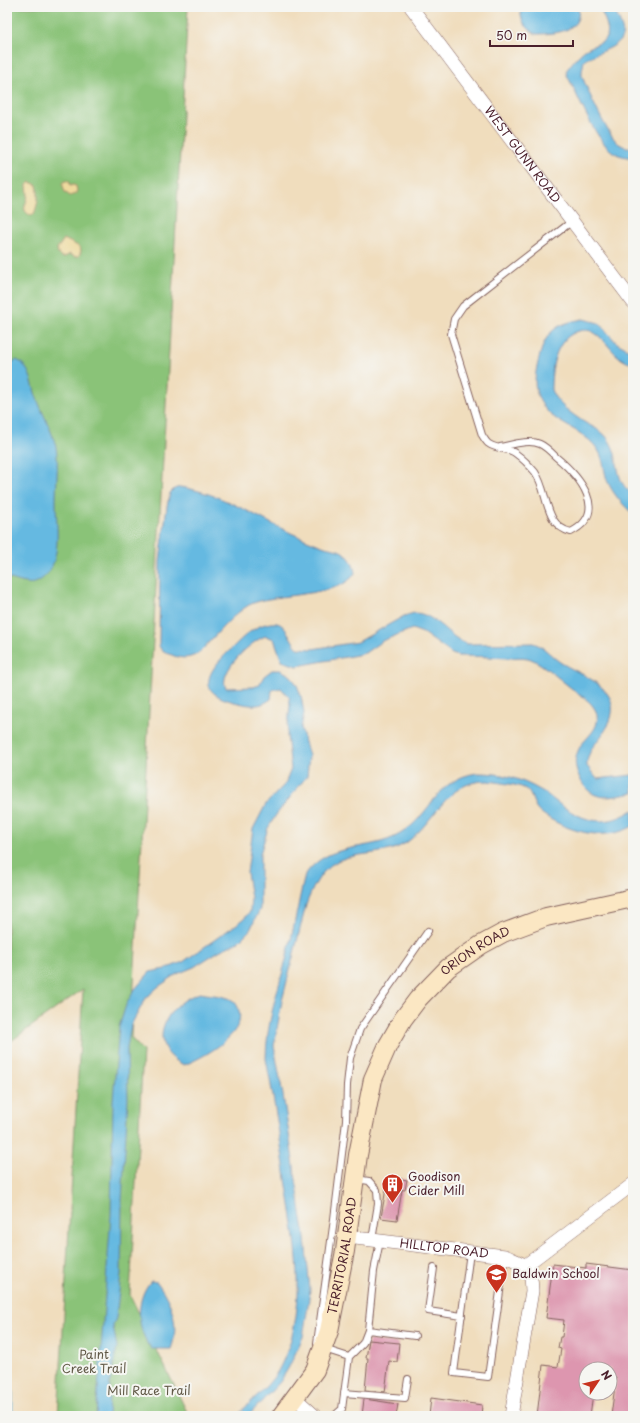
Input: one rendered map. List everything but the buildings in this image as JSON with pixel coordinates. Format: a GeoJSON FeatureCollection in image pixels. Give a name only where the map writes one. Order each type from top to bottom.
{"type":"FeatureCollection","features":[{"type":"Feature","properties":{"kind":"street","name":"WEST GUNN ROAD"},"geometry":{"type":"LineString","coordinates":[[411,7],[571,222],[633,302]]}},
{"type":"Feature","properties":{"kind":"street","name":"ORION ROAD"},"geometry":{"type":"LineString","coordinates":[[373,1079],[392,1038],[418,999],[448,968],[503,933],[546,917],[633,898]]}},
{"type":"Feature","properties":{"kind":"street","name":"TERRITORIAL ROAD"},"geometry":{"type":"LineString","coordinates":[[294,1398],[314,1370],[323,1349],[335,1308],[347,1237],[354,1178],[373,1079]]}},
{"type":"Feature","properties":{"kind":"street"},"geometry":{"type":"LineString","coordinates":[[512,1416],[532,1291],[531,1272],[526,1265],[633,1184]]}},
{"type":"Feature","properties":{"kind":"street","name":"HILLTOP ROAD"},"geometry":{"type":"LineString","coordinates":[[347,1237],[505,1256],[526,1265]]}},
{"type":"Feature","properties":{"kind":"street"},"geometry":{"type":"LineString","coordinates":[[281,1416],[294,1398],[315,1416]]}},
{"type":"Feature","properties":{"kind":"lane"},"geometry":{"type":"LineString","coordinates":[[500,447],[529,443],[540,444],[561,461],[579,480],[587,493],[590,513],[585,522],[571,532],[562,530],[552,519],[536,474],[515,453],[490,445],[482,435],[451,334],[454,319],[463,306],[571,222]]}},
{"type":"Feature","properties":{"kind":"lane"},"geometry":{"type":"LineString","coordinates":[[314,1370],[346,1121],[347,1085],[350,1058],[360,1029],[428,931]]}},
{"type":"Feature","properties":{"kind":"lane"},"geometry":{"type":"LineString","coordinates":[[346,1416],[342,1409],[349,1357],[363,1343],[368,1330],[374,1272],[378,1204],[377,1190],[369,1181],[354,1178]]}},
{"type":"Feature","properties":{"kind":"lane"},"geometry":{"type":"LineString","coordinates":[[470,1252],[454,1373],[488,1377],[505,1256]]}},
{"type":"Feature","properties":{"kind":"lane"},"geometry":{"type":"LineString","coordinates":[[434,1268],[428,1311],[462,1316]]}},
{"type":"Feature","properties":{"kind":"lane"},"geometry":{"type":"LineString","coordinates":[[368,1330],[416,1336]]}},
{"type":"Feature","properties":{"kind":"lane"},"geometry":{"type":"LineString","coordinates":[[323,1349],[349,1357]]}},
{"type":"Feature","properties":{"kind":"lane"},"geometry":{"type":"LineString","coordinates":[[344,1393],[404,1398],[408,1379]]}},
{"type":"Feature","properties":{"kind":"lane"},"geometry":{"type":"LineString","coordinates":[[334,1416],[342,1409]]}},
{"type":"Feature","properties":{"kind":"green space"},"geometry":{"type":"Polygon","coordinates":[[[7,7],[188,7],[131,1038],[143,1051],[130,1295],[189,1416],[58,1416],[83,989],[7,1044],[7,7]]]}},
{"type":"Feature","properties":{"kind":"sand"},"geometry":{"type":"Polygon","coordinates":[[[69,181],[70,186],[76,186],[77,191],[75,194],[70,196],[65,192],[62,183],[69,181]]]}},
{"type":"Feature","properties":{"kind":"sand"},"geometry":{"type":"Polygon","coordinates":[[[30,182],[37,185],[38,196],[34,214],[30,215],[25,211],[25,206],[28,195],[27,185],[30,182]]]}},
{"type":"Feature","properties":{"kind":"sand"},"geometry":{"type":"Polygon","coordinates":[[[64,239],[80,247],[81,251],[79,256],[75,257],[70,254],[63,258],[58,254],[57,249],[64,239]]]}},
{"type":"Feature","properties":{"kind":"water"},"geometry":{"type":"Polygon","coordinates":[[[521,7],[578,7],[578,15],[576,22],[572,27],[566,30],[536,34],[529,29],[522,20],[521,7]]]}},
{"type":"Feature","properties":{"kind":"water"},"geometry":{"type":"Polygon","coordinates":[[[599,7],[613,7],[621,25],[623,35],[616,45],[584,61],[582,76],[599,114],[611,134],[621,145],[633,148],[633,158],[613,152],[606,146],[587,116],[566,71],[582,52],[600,43],[607,36],[607,26],[599,7]]]}},
{"type":"Feature","properties":{"kind":"water"},"geometry":{"type":"Polygon","coordinates":[[[583,319],[599,323],[617,343],[633,352],[633,364],[621,359],[599,336],[593,332],[587,330],[578,331],[569,336],[558,349],[553,365],[551,390],[557,400],[565,408],[584,422],[602,432],[608,438],[613,449],[620,477],[627,489],[633,494],[633,514],[612,490],[607,480],[600,454],[595,446],[590,440],[551,415],[542,405],[537,394],[535,378],[542,347],[546,339],[556,328],[572,321],[583,319]]]}},
{"type":"Feature","properties":{"kind":"water"},"geometry":{"type":"Polygon","coordinates":[[[17,360],[25,366],[30,375],[36,396],[54,441],[57,454],[57,544],[52,566],[47,574],[35,583],[7,578],[7,373],[12,362],[17,360]]]}},
{"type":"Feature","properties":{"kind":"water"},"geometry":{"type":"Polygon","coordinates":[[[180,487],[209,494],[237,506],[299,537],[325,547],[341,551],[351,560],[355,573],[348,581],[336,587],[306,594],[274,598],[249,605],[233,617],[196,655],[188,658],[182,658],[165,653],[159,645],[160,561],[170,493],[174,489],[180,487]]]}},
{"type":"Feature","properties":{"kind":"water"},"geometry":{"type":"Polygon","coordinates":[[[414,613],[422,614],[435,621],[460,641],[467,644],[533,643],[538,645],[563,664],[600,686],[607,693],[611,702],[612,712],[609,723],[589,754],[587,766],[597,779],[633,775],[633,793],[608,797],[600,796],[588,790],[582,783],[576,768],[576,757],[580,746],[596,726],[596,711],[585,698],[536,661],[531,659],[522,657],[507,658],[458,656],[452,654],[423,633],[412,629],[382,641],[365,653],[297,666],[282,661],[274,639],[266,636],[245,650],[237,658],[226,674],[226,688],[254,687],[259,685],[264,676],[272,670],[281,670],[291,676],[297,685],[301,696],[304,713],[301,728],[309,756],[307,776],[276,815],[268,828],[260,854],[260,909],[250,930],[238,942],[219,951],[194,967],[177,974],[158,987],[146,998],[131,1025],[127,1048],[128,1099],[122,1201],[121,1274],[116,1318],[113,1326],[117,1347],[110,1382],[108,1416],[96,1416],[111,1215],[113,1100],[119,1027],[126,1005],[135,989],[150,972],[165,969],[183,962],[244,919],[250,911],[251,898],[247,873],[253,829],[266,804],[285,784],[291,769],[287,735],[290,705],[289,697],[281,688],[272,690],[271,699],[260,705],[226,700],[211,690],[209,684],[213,669],[238,642],[250,632],[270,623],[277,623],[284,627],[298,648],[312,649],[358,642],[404,616],[414,613]]]}},
{"type":"Feature","properties":{"kind":"water"},"geometry":{"type":"Polygon","coordinates":[[[477,773],[503,775],[526,783],[544,792],[573,813],[592,820],[612,820],[633,810],[633,826],[610,834],[598,834],[573,829],[561,825],[540,812],[536,807],[530,793],[525,789],[508,784],[480,781],[466,785],[455,792],[445,801],[427,823],[406,843],[387,851],[357,855],[339,860],[331,865],[319,878],[306,905],[282,1001],[274,1046],[305,1238],[310,1290],[308,1306],[303,1337],[280,1382],[248,1416],[237,1416],[268,1385],[278,1371],[291,1341],[296,1318],[298,1272],[296,1248],[272,1089],[266,1059],[270,1020],[305,875],[325,856],[350,848],[375,844],[400,834],[420,817],[443,790],[452,782],[477,773]]]}},
{"type":"Feature","properties":{"kind":"water"},"geometry":{"type":"Polygon","coordinates":[[[200,993],[222,996],[232,1000],[239,1011],[239,1020],[236,1029],[221,1044],[201,1057],[184,1065],[172,1057],[164,1047],[162,1037],[164,1026],[169,1015],[177,1006],[188,998],[200,993]]]}},
{"type":"Feature","properties":{"kind":"water"},"geometry":{"type":"Polygon","coordinates":[[[151,1281],[157,1282],[167,1298],[173,1314],[175,1331],[171,1349],[152,1349],[147,1342],[140,1324],[140,1306],[142,1297],[151,1281]]]}},
{"type":"Feature","properties":{"kind":"waterway"},"geometry":{"type":"LineString","coordinates":[[7,1380],[12,1393],[12,1416]]}},
{"type":"Feature","properties":{"kind":"place","name":"Goodison Cider Mill"},"geometry":{"type":"Point","coordinates":[392,1204]}},
{"type":"Feature","properties":{"kind":"place","name":"Baldwin School"},"geometry":{"type":"Point","coordinates":[497,1294]}},
{"type":"Feature","properties":{"kind":"park label","name":"Paint Creek Trail"},"geometry":{"type":"Point","coordinates":[94,1362]}},
{"type":"Feature","properties":{"kind":"park label","name":"Mill Race Trail"},"geometry":{"type":"Point","coordinates":[149,1391]}}]}
